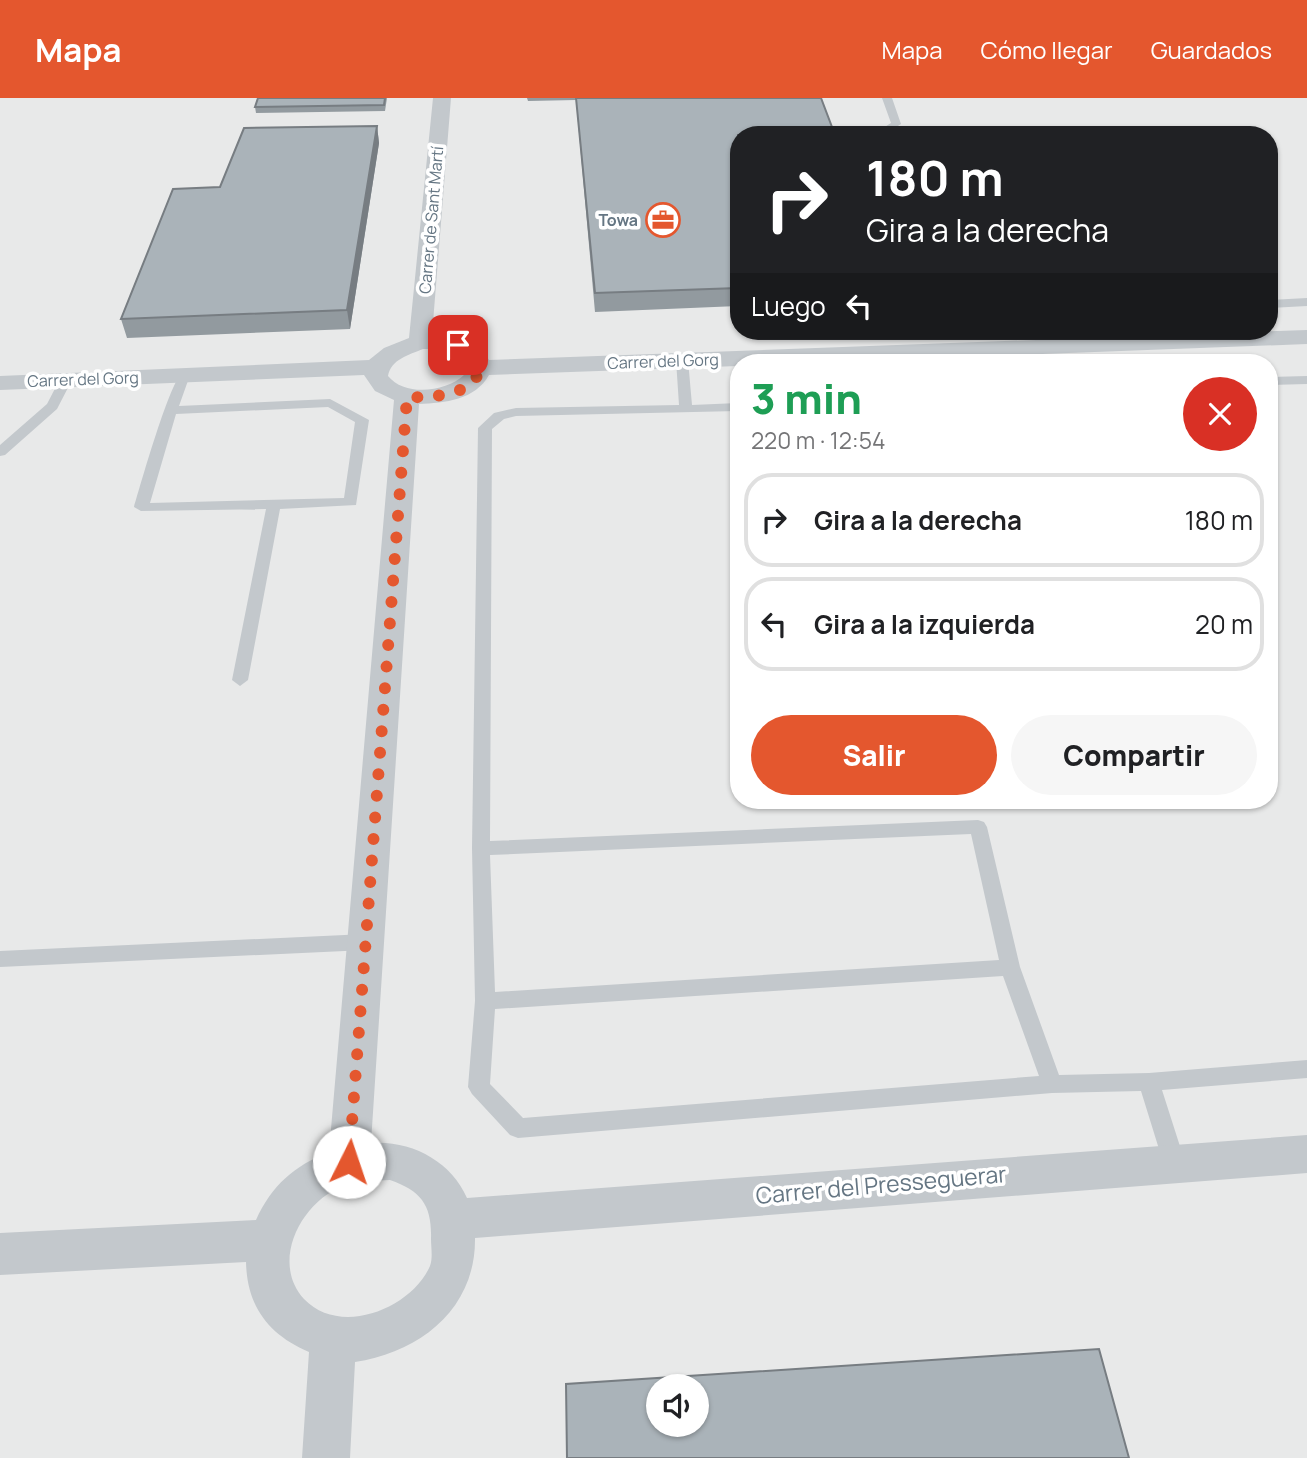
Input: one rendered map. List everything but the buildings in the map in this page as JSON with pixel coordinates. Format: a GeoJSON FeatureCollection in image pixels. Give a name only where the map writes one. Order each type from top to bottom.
{"type":"FeatureCollection","features":[{"type":"Feature","properties":{"kind":"street","name":"Carrer de Sant Martí"},"geometry":{"type":"LineString","coordinates":[[420,342],[442,98]]}},
{"type":"Feature","properties":{"kind":"street","name":"Carrer del Gorg"},"geometry":{"type":"LineString","coordinates":[[1278,339],[1307,337]]}},
{"type":"Feature","properties":{"kind":"street","name":"Carrer del Gorg"},"geometry":{"type":"LineString","coordinates":[[1013,354],[1255,340]]}},
{"type":"Feature","properties":{"kind":"street"},"geometry":{"type":"LineString","coordinates":[[420,342],[458,345],[472,352],[478,358],[481,368],[477,377],[454,392],[437,397],[407,397],[389,391],[379,383],[375,377],[376,367],[384,356],[420,342]]}},
{"type":"Feature","properties":{"kind":"street","name":"Carrer del Gorg"},"geometry":{"type":"LineString","coordinates":[[481,368],[730,359]]}},
{"type":"Feature","properties":{"kind":"street","name":"Carrer del Gorg"},"geometry":{"type":"LineString","coordinates":[[0,383],[376,367]]}},
{"type":"Feature","properties":{"kind":"street"},"geometry":{"type":"LineString","coordinates":[[349,1162],[407,397]]}},
{"type":"Feature","properties":{"kind":"street","name":"Carrer del Presseguerar"},"geometry":{"type":"LineString","coordinates":[[454,1219],[1174,1162],[1307,1154]]}},
{"type":"Feature","properties":{"kind":"street"},"geometry":{"type":"LineString","coordinates":[[390,1161],[418,1170],[440,1189],[454,1219],[452,1265],[438,1292],[414,1317],[368,1338],[333,1338],[292,1319],[274,1295],[267,1270],[270,1240],[285,1207],[308,1183],[349,1162],[390,1161]]}},
{"type":"Feature","properties":{"kind":"street"},"geometry":{"type":"LineString","coordinates":[[0,1254],[270,1240]]}},
{"type":"Feature","properties":{"kind":"street"},"geometry":{"type":"LineString","coordinates":[[326,1458],[333,1338]]}},
{"type":"Feature","properties":{"kind":"lane"},"geometry":{"type":"LineString","coordinates":[[887,98],[896,124],[892,126]]}},
{"type":"Feature","properties":{"kind":"lane"},"geometry":{"type":"LineString","coordinates":[[1278,304],[1307,302]]}},
{"type":"Feature","properties":{"kind":"lane"},"geometry":{"type":"LineString","coordinates":[[682,360],[686,409]]}},
{"type":"Feature","properties":{"kind":"lane"},"geometry":{"type":"LineString","coordinates":[[171,410],[330,403],[362,420],[351,502],[141,507],[171,410],[184,375]]}},
{"type":"Feature","properties":{"kind":"lane"},"geometry":{"type":"LineString","coordinates":[[0,452],[52,406],[66,380]]}},
{"type":"Feature","properties":{"kind":"lane"},"geometry":{"type":"LineString","coordinates":[[1278,381],[1307,380]]}},
{"type":"Feature","properties":{"kind":"lane"},"geometry":{"type":"LineString","coordinates":[[730,407],[516,412],[499,416],[485,428],[481,848],[485,1001],[479,1087],[518,1128],[1052,1084],[1149,1082],[1307,1069]]}},
{"type":"Feature","properties":{"kind":"lane"},"geometry":{"type":"LineString","coordinates":[[240,680],[274,505]]}},
{"type":"Feature","properties":{"kind":"lane"},"geometry":{"type":"LineString","coordinates":[[481,848],[978,827],[1010,967],[1052,1084]]}},
{"type":"Feature","properties":{"kind":"lane"},"geometry":{"type":"LineString","coordinates":[[0,959],[366,942]]}},
{"type":"Feature","properties":{"kind":"lane"},"geometry":{"type":"LineString","coordinates":[[485,1001],[1010,967]]}},
{"type":"Feature","properties":{"kind":"lane"},"geometry":{"type":"LineString","coordinates":[[1149,1082],[1174,1162]]}},
{"type":"Feature","properties":{"kind":"shaded area"},"geometry":{"type":"Polygon","coordinates":[[[0,98],[1307,98],[1307,1458],[0,1458],[0,98]]]}},
{"type":"Feature","properties":{"kind":"place","name":"Towa"},"geometry":{"type":"Point","coordinates":[663,220]}},
{"type":"Feature","properties":{"kind":"route"},"geometry":{"type":"LineString","coordinates":[[349,1162],[407,397],[437,397],[467,386],[477,377],[481,368],[478,358],[458,345]]}}]}
